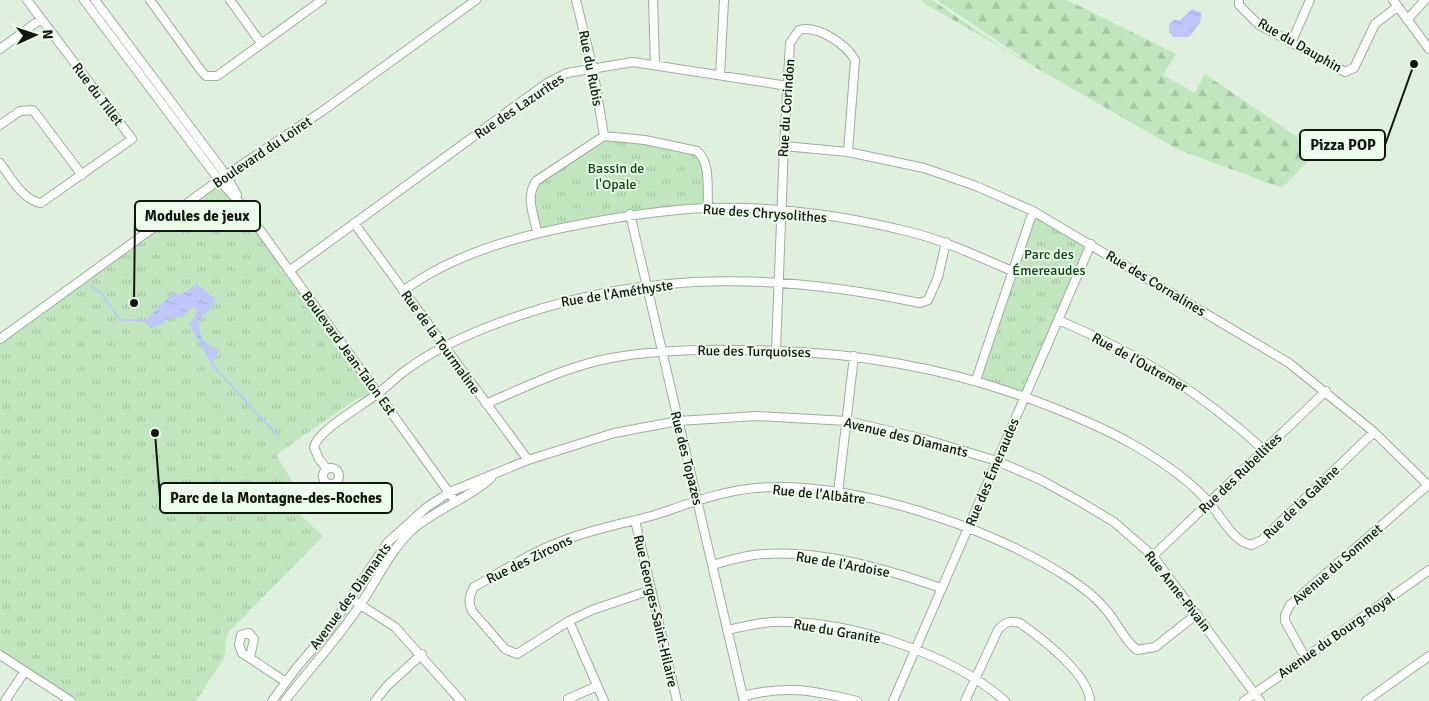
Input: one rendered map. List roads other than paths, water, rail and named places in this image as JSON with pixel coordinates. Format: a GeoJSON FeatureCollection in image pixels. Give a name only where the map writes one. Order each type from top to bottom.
{"type":"FeatureCollection","features":[{"type":"Feature","properties":{"kind":"street","name":"Rue du Tillet"},"geometry":{"type":"LineString","coordinates":[[27,0],[132,139],[82,175]]}},
{"type":"Feature","properties":{"kind":"street","name":"Boulevard Jean-Talon Est"},"geometry":{"type":"LineString","coordinates":[[84,0],[223,178]]}},
{"type":"Feature","properties":{"kind":"street","name":"Boulevard Jean-Talon Est"},"geometry":{"type":"LineString","coordinates":[[95,0],[455,501]]}},
{"type":"Feature","properties":{"kind":"street"},"geometry":{"type":"LineString","coordinates":[[150,0],[206,76],[217,76],[322,0]]}},
{"type":"Feature","properties":{"kind":"street"},"geometry":{"type":"LineString","coordinates":[[230,0],[261,43]]}},
{"type":"Feature","properties":{"kind":"street","name":"Boulevard du Loiret"},"geometry":{"type":"LineString","coordinates":[[0,339],[223,178],[321,112],[476,0]]}},
{"type":"Feature","properties":{"kind":"street","name":"Rue du Rubis"},"geometry":{"type":"LineString","coordinates":[[576,0],[593,69],[604,136]]}},
{"type":"Feature","properties":{"kind":"street"},"geometry":{"type":"LineString","coordinates":[[653,0],[655,64]]}},
{"type":"Feature","properties":{"kind":"street"},"geometry":{"type":"LineString","coordinates":[[720,75],[724,0]]}},
{"type":"Feature","properties":{"kind":"street","name":"Rue du Dauphin"},"geometry":{"type":"LineString","coordinates":[[1239,0],[1240,5],[1258,24],[1292,41],[1337,70],[1348,72],[1354,68],[1376,24],[1395,3]]}},
{"type":"Feature","properties":{"kind":"street"},"geometry":{"type":"LineString","coordinates":[[1292,41],[1310,0]]}},
{"type":"Feature","properties":{"kind":"street"},"geometry":{"type":"LineString","coordinates":[[1407,20],[1425,0]]}},
{"type":"Feature","properties":{"kind":"street"},"geometry":{"type":"LineString","coordinates":[[1395,3],[1429,49]]}},
{"type":"Feature","properties":{"kind":"street"},"geometry":{"type":"LineString","coordinates":[[0,49],[41,19]]}},
{"type":"Feature","properties":{"kind":"street","name":"Rue du Corindon"},"geometry":{"type":"LineString","coordinates":[[776,350],[790,43],[799,30],[813,28],[852,54],[856,67],[848,152]]}},
{"type":"Feature","properties":{"kind":"street","name":"Rue des Lazurites"},"geometry":{"type":"LineString","coordinates":[[289,271],[547,83],[567,73],[633,62],[788,86]]}},
{"type":"Feature","properties":{"kind":"street"},"geometry":{"type":"LineString","coordinates":[[0,125],[20,111],[33,110],[82,175],[45,201],[34,202],[26,196],[0,163]]}},
{"type":"Feature","properties":{"kind":"street"},"geometry":{"type":"LineString","coordinates":[[538,232],[531,209],[531,190],[536,182],[604,136],[645,140],[697,151],[701,154],[705,165],[708,208]]}},
{"type":"Feature","properties":{"kind":"street","name":"Rue des Cornalines"},"geometry":{"type":"LineString","coordinates":[[784,146],[848,152],[924,168],[976,186],[1033,211],[1289,363],[1326,391],[1374,432],[1429,485]]}},
{"type":"Feature","properties":{"kind":"street","name":"Rue des Chrysolithes"},"geometry":{"type":"LineString","coordinates":[[403,291],[421,278],[483,250],[538,232],[630,214],[708,208],[781,212],[868,222],[946,242],[1012,272]]}},
{"type":"Feature","properties":{"kind":"street"},"geometry":{"type":"LineString","coordinates":[[976,380],[1033,211]]}},
{"type":"Feature","properties":{"kind":"street","name":"Rue des Topazes"},"geometry":{"type":"LineString","coordinates":[[630,214],[743,698]]}},
{"type":"Feature","properties":{"kind":"street","name":"Rue de la Tourmaline"},"geometry":{"type":"LineString","coordinates":[[354,223],[528,460]]}},
{"type":"Feature","properties":{"kind":"street","name":"Rue de l'Améthyste"},"geometry":{"type":"LineString","coordinates":[[327,469],[315,453],[315,442],[320,435],[379,393],[409,368],[444,347],[490,325],[567,299],[647,286],[704,281],[778,282],[863,291],[924,302],[928,300],[938,277],[946,242]]}},
{"type":"Feature","properties":{"kind":"street","name":"Rue des Émeraudes"},"geometry":{"type":"LineString","coordinates":[[893,701],[1091,244]]}},
{"type":"Feature","properties":{"kind":"street","name":"Rue de l'Outremer"},"geometry":{"type":"LineString","coordinates":[[1058,320],[1150,364],[1187,387],[1225,415],[1264,450]]}},
{"type":"Feature","properties":{"kind":"street","name":"Rue des Turquoises"},"geometry":{"type":"LineString","coordinates":[[486,404],[566,371],[611,358],[662,352],[716,350],[776,350],[854,356],[916,365],[976,380],[1025,396]]}},
{"type":"Feature","properties":{"kind":"street"},"geometry":{"type":"LineString","coordinates":[[838,493],[854,356]]}},
{"type":"Feature","properties":{"kind":"street","name":"Rue des Rubellites"},"geometry":{"type":"LineString","coordinates":[[1153,556],[1326,391]]}},
{"type":"Feature","properties":{"kind":"street","name":"Rue de la Galène"},"geometry":{"type":"LineString","coordinates":[[1025,396],[1121,438],[1155,457],[1209,503],[1240,541],[1252,545],[1257,543],[1374,432]]}},
{"type":"Feature","properties":{"kind":"street","name":"Avenue des Diamants"},"geometry":{"type":"LineString","coordinates":[[272,701],[328,630],[387,543],[427,507],[450,492],[471,482],[493,476],[528,460],[614,433],[678,421],[757,416],[847,421],[924,439],[997,461]]}},
{"type":"Feature","properties":{"kind":"street","name":"Rue Anne-Pivain"},"geometry":{"type":"LineString","coordinates":[[997,461],[1041,480],[1114,522],[1153,556],[1260,701]]}},
{"type":"Feature","properties":{"kind":"street","name":"Avenue des Diamants"},"geometry":{"type":"LineString","coordinates":[[285,701],[337,638],[361,605],[394,549],[413,529],[455,501],[478,490],[493,476]]}},
{"type":"Feature","properties":{"kind":"street","name":"Avenue du Sommet"},"geometry":{"type":"LineString","coordinates":[[1305,656],[1285,621],[1284,615],[1290,605],[1429,485]]}},
{"type":"Feature","properties":{"kind":"street","name":"Rue de l'Albâtre"},"geometry":{"type":"LineString","coordinates":[[697,500],[732,491],[759,488],[838,493],[916,510],[1017,550],[1064,574],[1086,590],[1108,612],[1121,632],[1137,650],[1155,647],[1197,614]]}},
{"type":"Feature","properties":{"kind":"street","name":"Rue des Zircons"},"geometry":{"type":"LineString","coordinates":[[651,590],[592,610],[569,621],[517,654],[505,649],[472,611],[469,604],[470,595],[474,587],[556,543],[697,500]]}},
{"type":"Feature","properties":{"kind":"street","name":"Rue Georges-Saint-Hilaire"},"geometry":{"type":"LineString","coordinates":[[635,520],[677,701]]}},
{"type":"Feature","properties":{"kind":"street","name":"Rue de l'Ardoise"},"geometry":{"type":"LineString","coordinates":[[712,565],[753,556],[800,556],[880,569],[942,588]]}},
{"type":"Feature","properties":{"kind":"street","name":"Avenue du Bourg-Royal"},"geometry":{"type":"LineString","coordinates":[[1244,701],[1429,570]]}},
{"type":"Feature","properties":{"kind":"street"},"geometry":{"type":"LineString","coordinates":[[350,599],[396,627],[422,654],[461,701]]}},
{"type":"Feature","properties":{"kind":"street"},"geometry":{"type":"LineString","coordinates":[[569,621],[604,701]]}},
{"type":"Feature","properties":{"kind":"street"},"geometry":{"type":"LineString","coordinates":[[965,701],[998,630],[1008,621],[1020,623],[1043,639],[1062,656],[1087,690],[1090,701]]}},
{"type":"Feature","properties":{"kind":"street","name":"Rue du Granite"},"geometry":{"type":"LineString","coordinates":[[728,630],[770,622],[820,625],[870,635],[916,651],[976,678],[1005,701]]}},
{"type":"Feature","properties":{"kind":"street"},"geometry":{"type":"LineString","coordinates":[[375,701],[388,684],[422,654]]}},
{"type":"Feature","properties":{"kind":"street"},"geometry":{"type":"LineString","coordinates":[[0,655],[71,701]]}},
{"type":"Feature","properties":{"kind":"street"},"geometry":{"type":"LineString","coordinates":[[1366,701],[1429,656]]}},
{"type":"Feature","properties":{"kind":"street"},"geometry":{"type":"LineString","coordinates":[[250,657],[286,682]]}},
{"type":"Feature","properties":{"kind":"street"},"geometry":{"type":"LineString","coordinates":[[5,701],[25,672]]}},
{"type":"Feature","properties":{"kind":"street"},"geometry":{"type":"LineString","coordinates":[[568,699],[598,686]]}},
{"type":"Feature","properties":{"kind":"street"},"geometry":{"type":"LineString","coordinates":[[743,698],[771,689],[790,688],[813,690],[857,701]]}},
{"type":"Feature","properties":{"kind":"water"},"geometry":{"type":"Polygon","coordinates":[[[1192,9],[1202,13],[1200,23],[1189,37],[1173,37],[1169,32],[1169,24],[1174,20],[1180,20],[1192,9]]]}},
{"type":"Feature","properties":{"kind":"water"},"geometry":{"type":"Polygon","coordinates":[[[197,284],[215,299],[214,306],[200,319],[199,325],[202,339],[219,350],[212,365],[189,324],[195,317],[197,310],[194,307],[188,310],[184,316],[167,319],[161,325],[151,328],[145,321],[173,293],[180,295],[197,284]]]}},
{"type":"Feature","properties":{"kind":"waterway"},"geometry":{"type":"LineString","coordinates":[[91,286],[102,294],[120,320],[145,321]]}},
{"type":"Feature","properties":{"kind":"waterway"},"geometry":{"type":"LineString","coordinates":[[212,365],[278,436]]}},
{"type":"Feature","properties":{"kind":"place","name":"Pizza POP"},"geometry":{"type":"Point","coordinates":[1414,64]}},
{"type":"Feature","properties":{"kind":"place","name":"Modules de jeux"},"geometry":{"type":"Point","coordinates":[134,303]}},
{"type":"Feature","properties":{"kind":"place","name":"Parc de la Montagne-des-Roches"},"geometry":{"type":"Point","coordinates":[155,433]}},
{"type":"Feature","properties":{"kind":"park label","name":"Bassin de l'Opale"},"geometry":{"type":"Point","coordinates":[616,176]}},
{"type":"Feature","properties":{"kind":"park label","name":"Parc des Émereaudes"},"geometry":{"type":"Point","coordinates":[1049,262]}}]}
